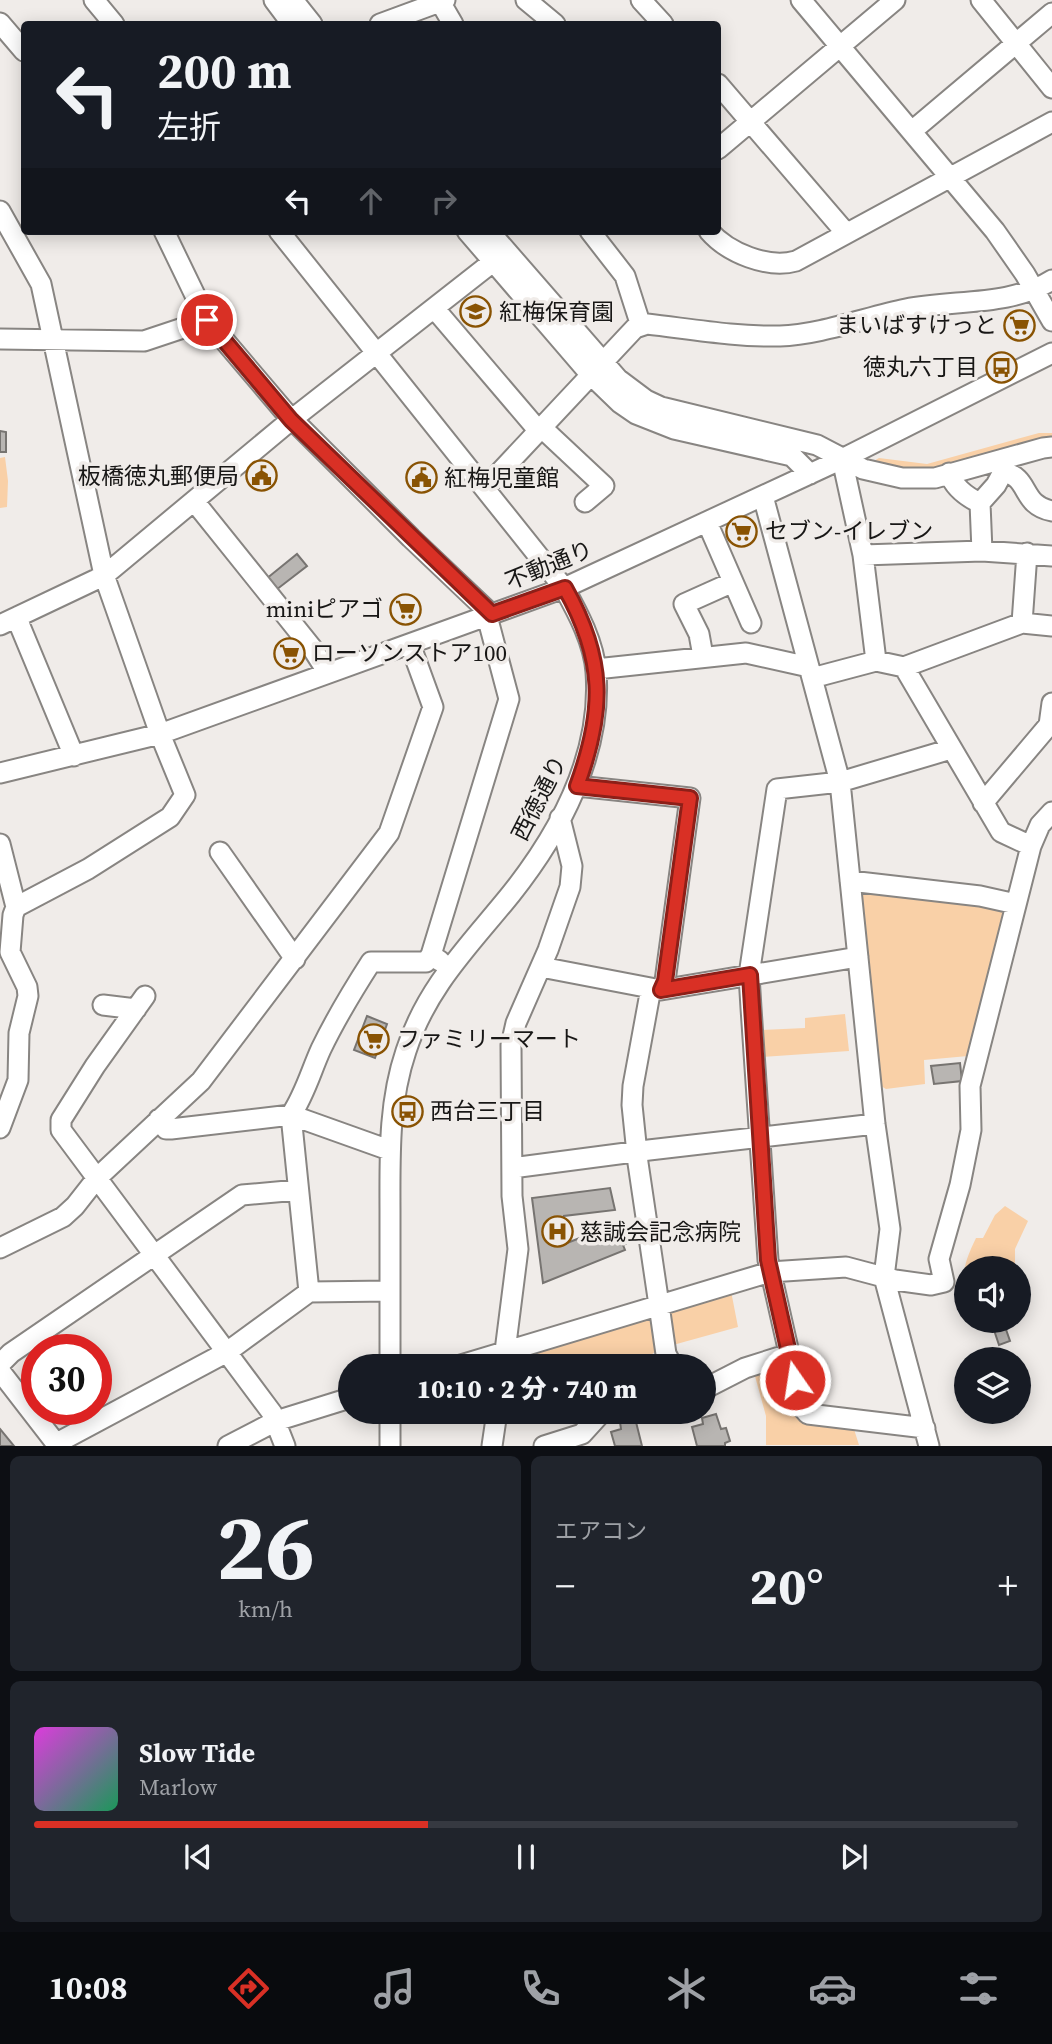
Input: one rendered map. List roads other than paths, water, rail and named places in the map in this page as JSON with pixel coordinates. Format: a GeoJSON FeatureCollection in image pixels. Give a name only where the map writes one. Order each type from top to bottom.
{"type":"FeatureCollection","features":[{"type":"Feature","properties":{"kind":"street"},"geometry":{"type":"LineString","coordinates":[[94,0],[112,21]]}},
{"type":"Feature","properties":{"kind":"street"},"geometry":{"type":"LineString","coordinates":[[274,0],[290,21]]}},
{"type":"Feature","properties":{"kind":"street"},"geometry":{"type":"LineString","coordinates":[[293,0],[310,21]]}},
{"type":"Feature","properties":{"kind":"street"},"geometry":{"type":"LineString","coordinates":[[801,0],[995,231],[1052,321]]}},
{"type":"Feature","properties":{"kind":"street"},"geometry":{"type":"LineString","coordinates":[[721,146],[895,0]]}},
{"type":"Feature","properties":{"kind":"street"},"geometry":{"type":"LineString","coordinates":[[981,0],[1052,89]]}},
{"type":"Feature","properties":{"kind":"street"},"geometry":{"type":"LineString","coordinates":[[388,21],[442,1],[452,21]]}},
{"type":"Feature","properties":{"kind":"street"},"geometry":{"type":"LineString","coordinates":[[532,2],[552,21]]}},
{"type":"Feature","properties":{"kind":"street"},"geometry":{"type":"LineString","coordinates":[[912,131],[1052,13]]}},
{"type":"Feature","properties":{"kind":"street"},"geometry":{"type":"LineString","coordinates":[[0,23],[21,48]]}},
{"type":"Feature","properties":{"kind":"street"},"geometry":{"type":"LineString","coordinates":[[721,87],[846,233]]}},
{"type":"Feature","properties":{"kind":"street"},"geometry":{"type":"LineString","coordinates":[[714,235],[726,246],[775,264],[796,261],[1052,122]]}},
{"type":"Feature","properties":{"kind":"street"},"geometry":{"type":"LineString","coordinates":[[0,211],[41,284],[104,575],[160,734],[185,795],[181,805],[170,817],[88,869],[16,906]]}},
{"type":"Feature","properties":{"kind":"street"},"geometry":{"type":"LineString","coordinates":[[166,235],[207,320],[291,420],[489,615],[509,699],[430,955],[426,962],[371,962],[337,1016],[315,1062],[302,1098],[291,1115],[309,1292]]}},
{"type":"Feature","properties":{"kind":"street","name":"西徳通り"},"geometry":{"type":"LineString","coordinates":[[282,235],[565,588],[584,627],[596,669],[594,729],[577,786],[524,878],[450,967],[425,1006],[406,1051],[393,1099],[389,1150],[390,1354]]}},
{"type":"Feature","properties":{"kind":"street"},"geometry":{"type":"LineString","coordinates":[[471,235],[596,367],[661,407],[817,445],[863,469],[902,478],[918,479],[1001,466],[1043,447],[1052,447]]}},
{"type":"Feature","properties":{"kind":"street"},"geometry":{"type":"LineString","coordinates":[[492,235],[596,367],[620,403],[654,422],[674,429],[792,456],[810,474]]}},
{"type":"Feature","properties":{"kind":"street"},"geometry":{"type":"LineString","coordinates":[[593,235],[625,276],[641,326]]}},
{"type":"Feature","properties":{"kind":"street"},"geometry":{"type":"LineString","coordinates":[[0,625],[104,575],[291,420],[494,261]]}},
{"type":"Feature","properties":{"kind":"street"},"geometry":{"type":"LineString","coordinates":[[485,488],[635,328],[647,324],[744,336],[782,336],[908,309],[1001,298],[1034,289],[1052,280]]}},
{"type":"Feature","properties":{"kind":"street"},"geometry":{"type":"LineString","coordinates":[[434,308],[539,429],[604,486],[585,502]]}},
{"type":"Feature","properties":{"kind":"street"},"geometry":{"type":"LineString","coordinates":[[0,339],[145,341],[207,320]]}},
{"type":"Feature","properties":{"kind":"street","name":"不動通り"},"geometry":{"type":"LineString","coordinates":[[0,773],[160,734],[565,588],[842,459],[1052,353]]}},
{"type":"Feature","properties":{"kind":"street"},"geometry":{"type":"LineString","coordinates":[[842,459],[863,555],[876,661]]}},
{"type":"Feature","properties":{"kind":"street"},"geometry":{"type":"LineString","coordinates":[[982,551],[980,503],[996,485],[1001,466]]}},
{"type":"Feature","properties":{"kind":"street"},"geometry":{"type":"LineString","coordinates":[[1001,466],[1022,484],[1032,503],[1040,509],[1052,511]]}},
{"type":"Feature","properties":{"kind":"street"},"geometry":{"type":"LineString","coordinates":[[949,474],[968,498],[980,503]]}},
{"type":"Feature","properties":{"kind":"street"},"geometry":{"type":"LineString","coordinates":[[762,496],[840,782],[875,1124],[890,1229],[884,1277],[927,1437],[808,1413],[801,1406],[770,1272],[750,975],[777,789],[840,782],[951,749]]}},
{"type":"Feature","properties":{"kind":"street"},"geometry":{"type":"LineString","coordinates":[[194,502],[312,648],[328,673]]}},
{"type":"Feature","properties":{"kind":"street"},"geometry":{"type":"LineString","coordinates":[[707,522],[751,623]]}},
{"type":"Feature","properties":{"kind":"street"},"geometry":{"type":"LineString","coordinates":[[863,555],[982,551],[1052,556]]}},
{"type":"Feature","properties":{"kind":"street"},"geometry":{"type":"LineString","coordinates":[[1022,623],[1027,553]]}},
{"type":"Feature","properties":{"kind":"street"},"geometry":{"type":"LineString","coordinates":[[703,656],[699,634],[684,604],[733,582]]}},
{"type":"Feature","properties":{"kind":"street"},"geometry":{"type":"LineString","coordinates":[[19,616],[20,626],[74,756]]}},
{"type":"Feature","properties":{"kind":"street"},"geometry":{"type":"LineString","coordinates":[[596,669],[746,653],[811,672],[876,661],[904,667],[1022,623],[1052,626]]}},
{"type":"Feature","properties":{"kind":"street"},"geometry":{"type":"LineString","coordinates":[[0,1248],[63,1217],[97,1178],[201,1081],[389,833],[433,707],[410,644]]}},
{"type":"Feature","properties":{"kind":"street"},"geometry":{"type":"LineString","coordinates":[[904,667],[1001,832],[1031,846]]}},
{"type":"Feature","properties":{"kind":"street"},"geometry":{"type":"LineString","coordinates":[[983,803],[1048,725],[1052,703]]}},
{"type":"Feature","properties":{"kind":"street"},"geometry":{"type":"LineString","coordinates":[[577,786],[690,798],[665,981],[656,989],[633,1089],[638,1152],[659,1305],[669,1354]]}},
{"type":"Feature","properties":{"kind":"street"},"geometry":{"type":"LineString","coordinates":[[518,1354],[659,1305],[770,1272],[846,1267],[931,1285],[944,1282],[939,1259],[960,1185],[971,1130],[970,1086],[1031,846],[1040,825],[1052,811]]}},
{"type":"Feature","properties":{"kind":"street"},"geometry":{"type":"LineString","coordinates":[[505,1354],[518,1249],[512,1196],[512,1045],[516,1023],[565,908],[570,887],[572,866],[560,818]]}},
{"type":"Feature","properties":{"kind":"street"},"geometry":{"type":"LineString","coordinates":[[0,844],[16,906],[10,952],[27,987],[28,996],[19,1033],[18,1080],[0,1128]]}},
{"type":"Feature","properties":{"kind":"street"},"geometry":{"type":"LineString","coordinates":[[220,852],[295,959]]}},
{"type":"Feature","properties":{"kind":"street"},"geometry":{"type":"LineString","coordinates":[[850,881],[980,896],[1016,904]]}},
{"type":"Feature","properties":{"kind":"street"},"geometry":{"type":"LineString","coordinates":[[430,955],[450,967]]}},
{"type":"Feature","properties":{"kind":"street"},"geometry":{"type":"LineString","coordinates":[[541,967],[656,989],[858,957]]}},
{"type":"Feature","properties":{"kind":"street"},"geometry":{"type":"LineString","coordinates":[[103,1005],[141,1003],[95,1066],[61,1120],[61,1130],[276,1421],[285,1446]]}},
{"type":"Feature","properties":{"kind":"street"},"geometry":{"type":"LineString","coordinates":[[159,1119],[166,1129],[171,1129],[291,1115],[389,1150]]}},
{"type":"Feature","properties":{"kind":"street"},"geometry":{"type":"LineString","coordinates":[[512,1168],[875,1124]]}},
{"type":"Feature","properties":{"kind":"street"},"geometry":{"type":"LineString","coordinates":[[0,1364],[11,1353],[242,1195],[298,1190]]}},
{"type":"Feature","properties":{"kind":"street"},"geometry":{"type":"LineString","coordinates":[[0,1371],[57,1444],[227,1352],[309,1292],[390,1291]]}},
{"type":"Feature","properties":{"kind":"street"},"geometry":{"type":"LineString","coordinates":[[716,1383],[745,1368],[789,1354]]}},
{"type":"Feature","properties":{"kind":"street"},"geometry":{"type":"LineString","coordinates":[[228,1446],[276,1421],[338,1402]]}},
{"type":"Feature","properties":{"kind":"street"},"geometry":{"type":"LineString","coordinates":[[390,1424],[390,1446]]}},
{"type":"Feature","properties":{"kind":"street"},"geometry":{"type":"LineString","coordinates":[[492,1446],[495,1424]]}},
{"type":"Feature","properties":{"kind":"street"},"geometry":{"type":"LineString","coordinates":[[544,1446],[584,1440],[594,1424]]}},
{"type":"Feature","properties":{"kind":"place","name":"紅梅保育園"},"geometry":{"type":"Point","coordinates":[476,312]}},
{"type":"Feature","properties":{"kind":"place","name":"まいばすけっと"},"geometry":{"type":"Point","coordinates":[1020,325]}},
{"type":"Feature","properties":{"kind":"place","name":"徳丸六丁目"},"geometry":{"type":"Point","coordinates":[1001,367]}},
{"type":"Feature","properties":{"kind":"place","name":"板橋徳丸郵便局"},"geometry":{"type":"Point","coordinates":[262,476]}},
{"type":"Feature","properties":{"kind":"place","name":"紅梅児童館"},"geometry":{"type":"Point","coordinates":[421,478]}},
{"type":"Feature","properties":{"kind":"place","name":"セブン-イレブン"},"geometry":{"type":"Point","coordinates":[742,531]}},
{"type":"Feature","properties":{"kind":"place","name":"miniピアゴ"},"geometry":{"type":"Point","coordinates":[406,609]}},
{"type":"Feature","properties":{"kind":"place","name":"ローソンストア100"},"geometry":{"type":"Point","coordinates":[289,653]}},
{"type":"Feature","properties":{"kind":"place","name":"ファミリーマート"},"geometry":{"type":"Point","coordinates":[374,1039]}},
{"type":"Feature","properties":{"kind":"place","name":"西台三丁目"},"geometry":{"type":"Point","coordinates":[407,1111]}},
{"type":"Feature","properties":{"kind":"place","name":"慈誠会記念病院"},"geometry":{"type":"Point","coordinates":[557,1232]}}]}
